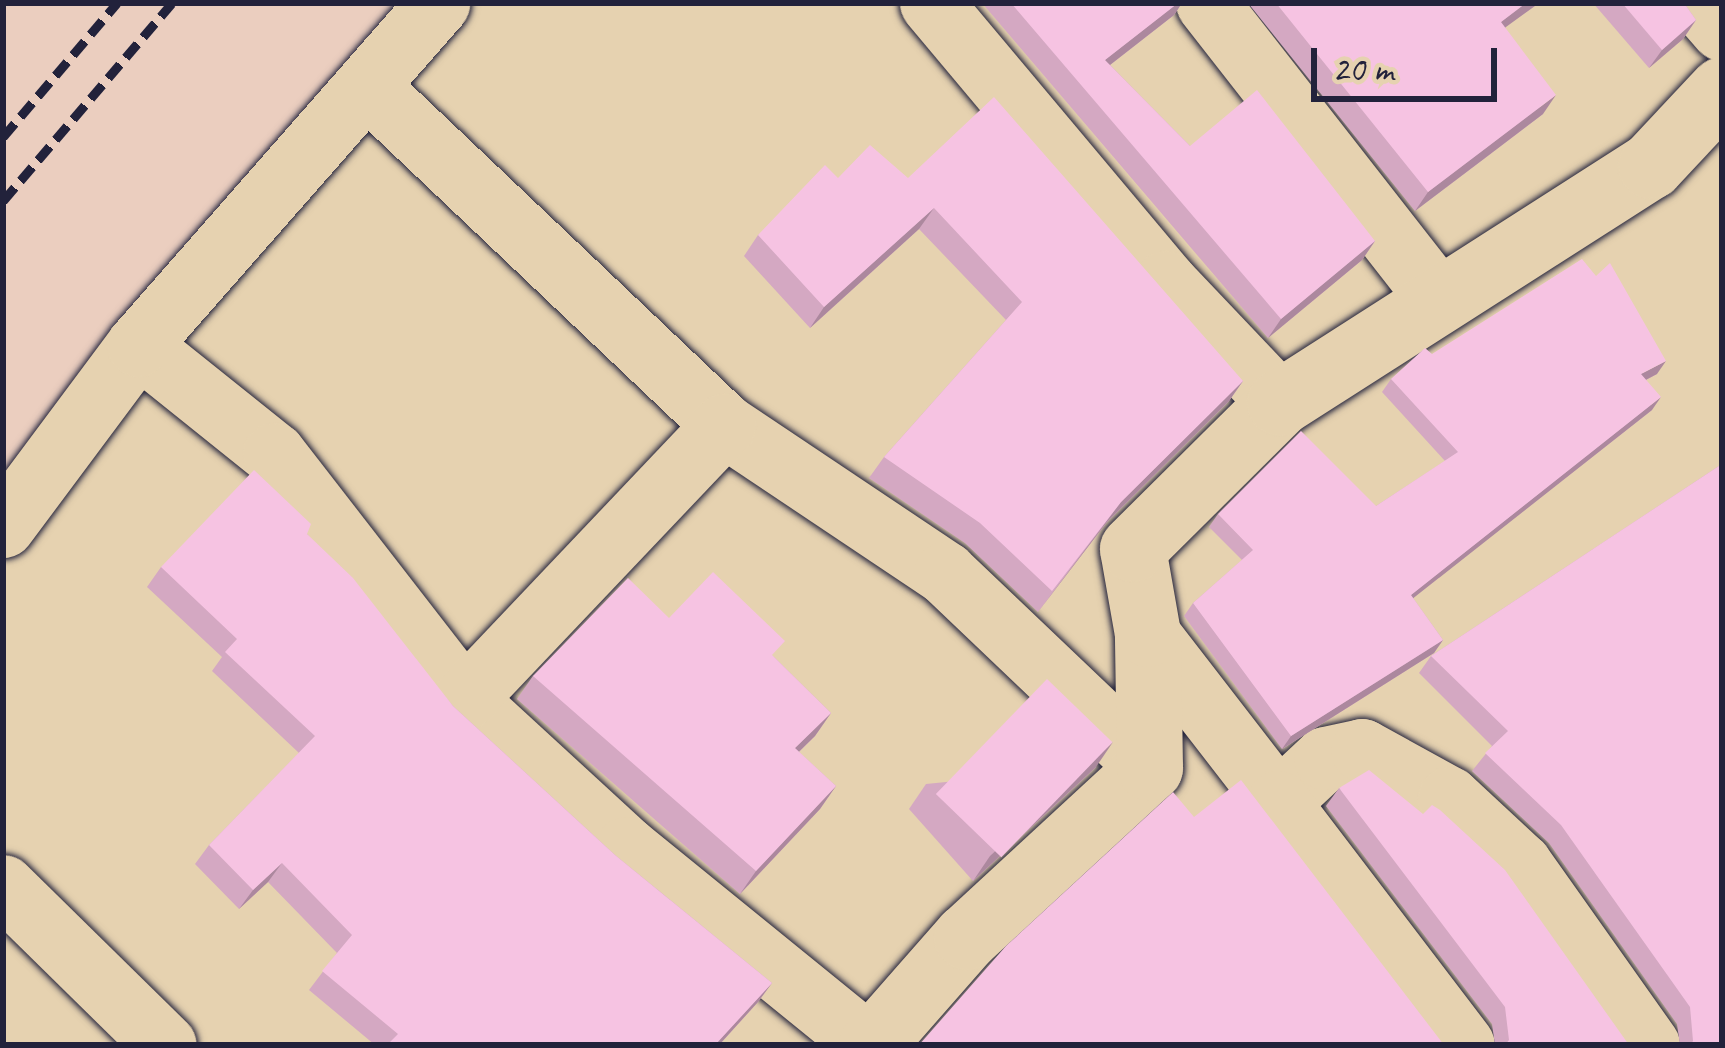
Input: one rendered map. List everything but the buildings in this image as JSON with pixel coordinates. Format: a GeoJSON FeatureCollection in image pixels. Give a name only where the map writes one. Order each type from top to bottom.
{"type":"FeatureCollection","features":[{"type":"Feature","properties":{"kind":"street"},"geometry":{"type":"LineString","coordinates":[[3,526],[138,345],[369,88],[438,3]]}},
{"type":"Feature","properties":{"kind":"street"},"geometry":{"type":"LineString","coordinates":[[932,3],[1165,282],[1280,403]]}},
{"type":"Feature","properties":{"kind":"street"},"geometry":{"type":"LineString","coordinates":[[1208,3],[1439,301]]}},
{"type":"Feature","properties":{"kind":"street"},"geometry":{"type":"LineString","coordinates":[[1699,3],[1722,29]]}},
{"type":"Feature","properties":{"kind":"street"},"geometry":{"type":"LineString","coordinates":[[369,88],[724,424],[945,573],[1150,768]]}},
{"type":"Feature","properties":{"kind":"street"},"geometry":{"type":"LineString","coordinates":[[138,345],[274,454],[464,699],[626,848],[870,1045],[967,937],[1150,768],[1148,634],[1133,549],[1280,403],[1651,166],[1722,90]]}},
{"type":"Feature","properties":{"kind":"street"},"geometry":{"type":"LineString","coordinates":[[464,699],[724,424]]}},
{"type":"Feature","properties":{"kind":"street"},"geometry":{"type":"LineString","coordinates":[[1148,634],[1463,1045]]}},
{"type":"Feature","properties":{"kind":"street"},"geometry":{"type":"LineString","coordinates":[[1278,802],[1325,758],[1362,749],[1449,798],[1520,864],[1648,1045]]}},
{"type":"Feature","properties":{"kind":"street"},"geometry":{"type":"LineString","coordinates":[[3,886],[165,1045]]}},
{"type":"Feature","properties":{"kind":"shaded area"},"geometry":{"type":"Polygon","coordinates":[[[3,3],[398,3],[3,479],[3,3]]]}},
{"type":"Feature","properties":{"kind":"railway"},"geometry":{"type":"LineString","coordinates":[[3,137],[117,3]]}},
{"type":"Feature","properties":{"kind":"railway"},"geometry":{"type":"LineString","coordinates":[[3,201],[172,3]]}}]}
